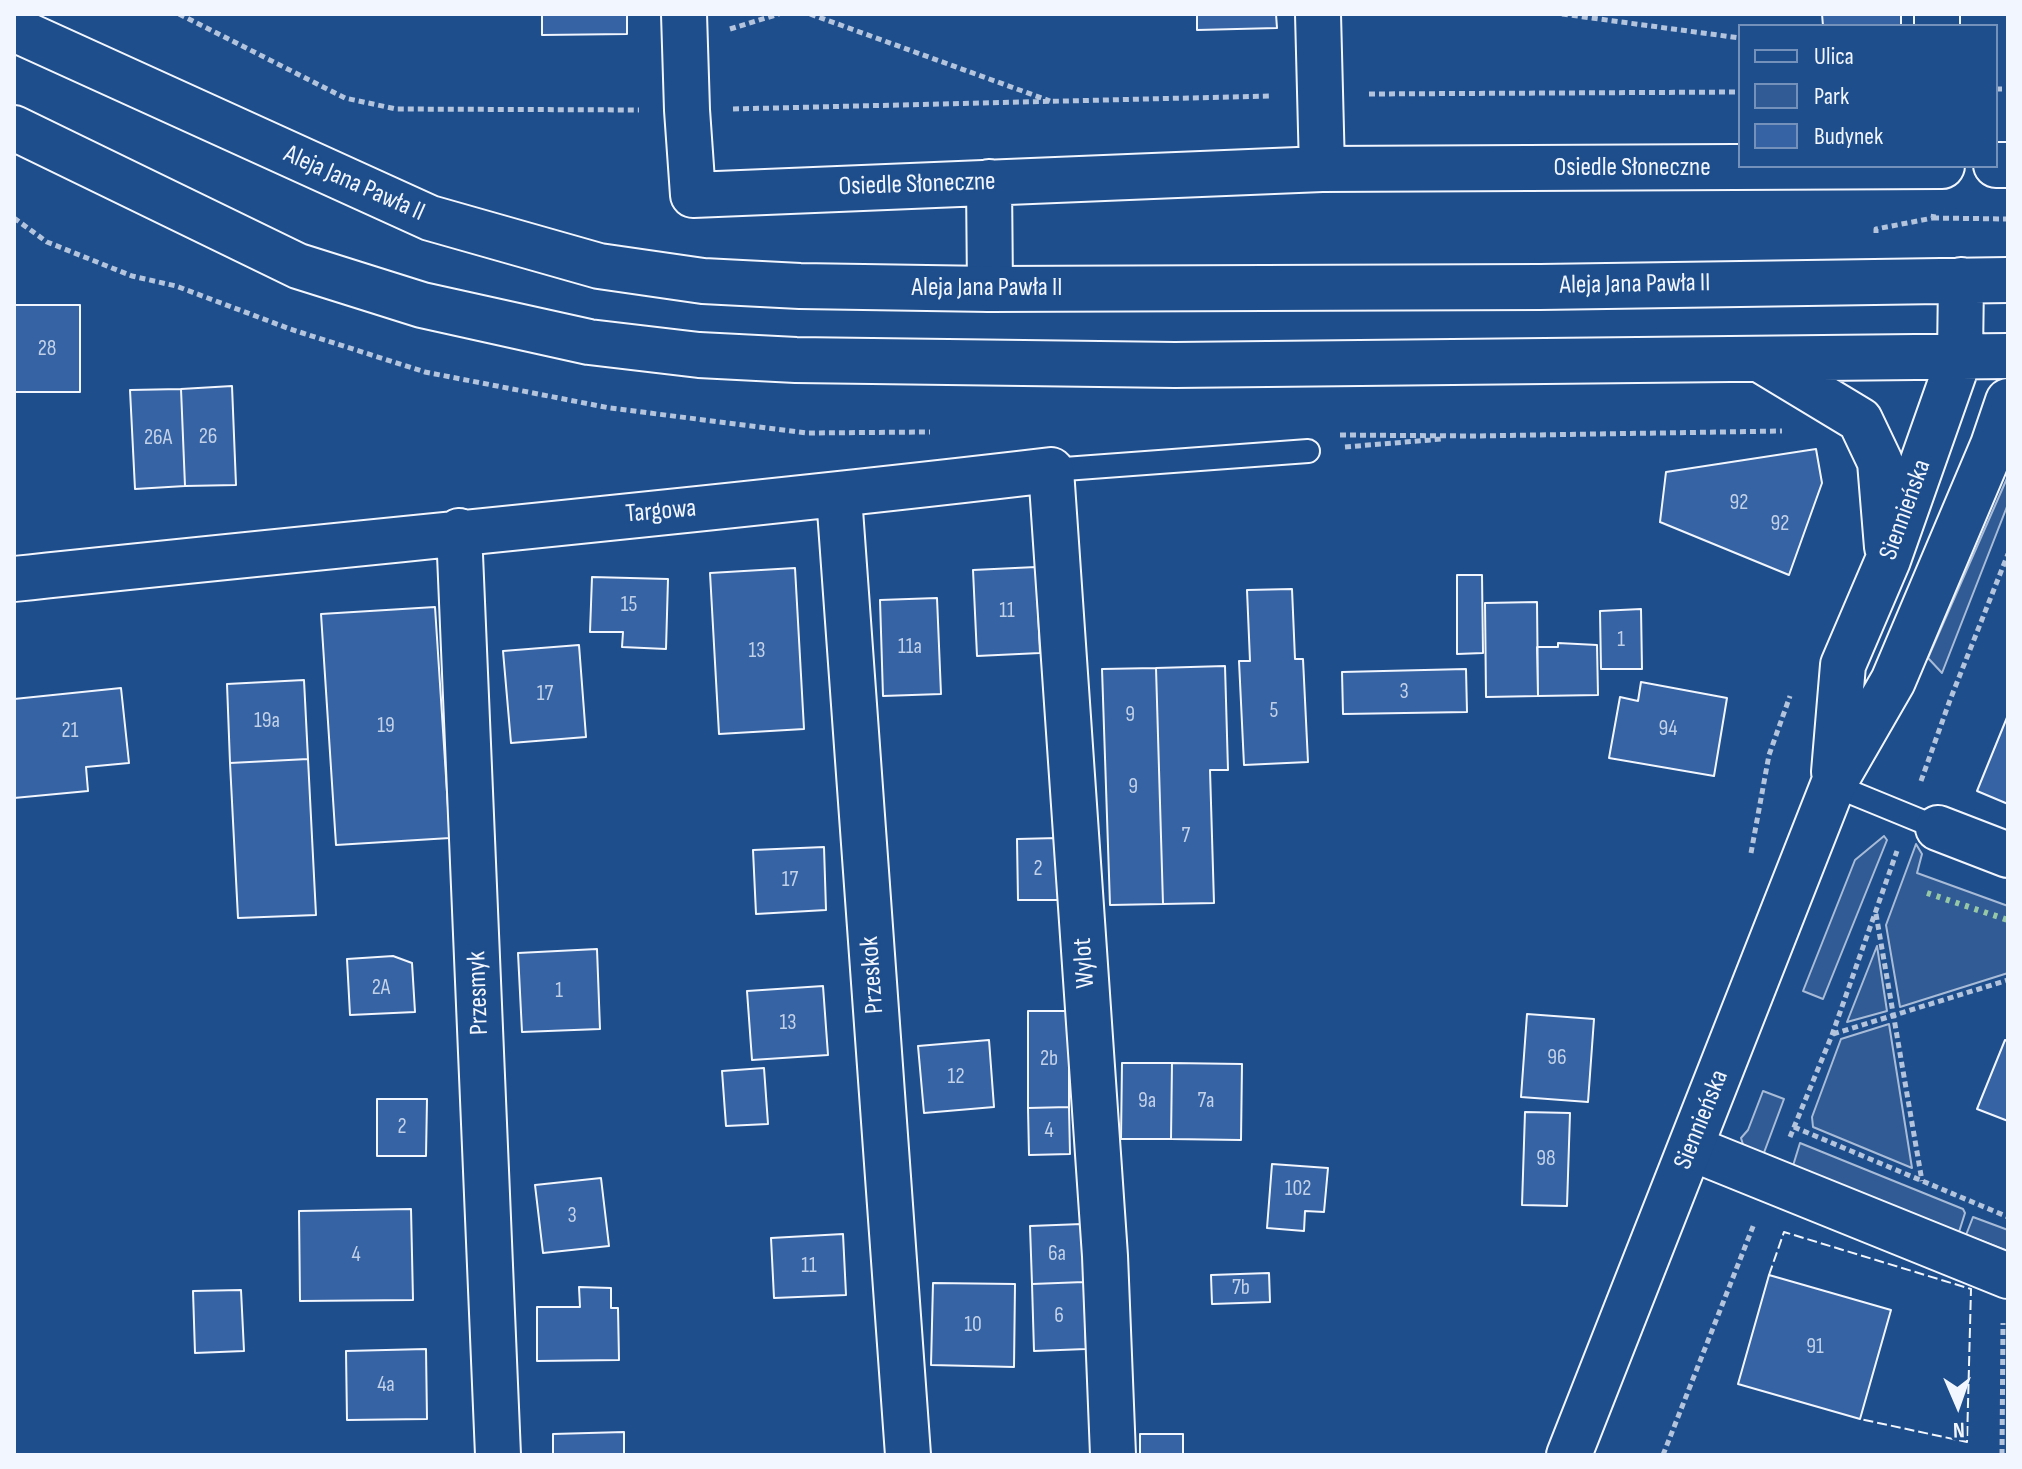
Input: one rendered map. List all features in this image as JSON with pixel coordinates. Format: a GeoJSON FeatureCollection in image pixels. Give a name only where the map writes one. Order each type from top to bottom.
{"type":"FeatureCollection","features":[{"type":"Feature","properties":{"kind":"street","name":"Osiedle Słoneczne"},"geometry":{"type":"LineString","coordinates":[[684,14],[693,195],[1322,169],[1738,167]]}},
{"type":"Feature","properties":{"kind":"street"},"geometry":{"type":"LineString","coordinates":[[1318,14],[1322,169]]}},
{"type":"Feature","properties":{"kind":"street","name":"Aleja Jana Pawła II"},"geometry":{"type":"LineString","coordinates":[[14,29],[430,218],[599,266],[703,281],[990,289],[2008,280]]}},
{"type":"Feature","properties":{"kind":"street"},"geometry":{"type":"LineString","coordinates":[[14,128],[298,266],[422,305],[589,342],[699,355],[796,360],[1175,365],[2008,356]]}},
{"type":"Feature","properties":{"kind":"street"},"geometry":{"type":"LineString","coordinates":[[989,182],[990,289]]}},
{"type":"Feature","properties":{"kind":"street","name":"Siennieńska"},"geometry":{"type":"LineString","coordinates":[[1833,785],[1843,665],[1888,560],[1960,356],[1961,280]]}},
{"type":"Feature","properties":{"kind":"street"},"geometry":{"type":"LineString","coordinates":[[1759,359],[1860,420],[1880,462],[1888,560]]}},
{"type":"Feature","properties":{"kind":"street","name":"Siennieńska"},"geometry":{"type":"LineString","coordinates":[[1569,1455],[1833,785],[1893,681],[1993,445],[2008,401]]}},
{"type":"Feature","properties":{"kind":"street","name":"Targowa"},"geometry":{"type":"LineString","coordinates":[[14,579],[459,531],[839,496],[1051,470]]}},
{"type":"Feature","properties":{"kind":"street","name":"Wylot"},"geometry":{"type":"LineString","coordinates":[[1051,470],[1105,1256],[1113,1455]]}},
{"type":"Feature","properties":{"kind":"street","name":"Przeskok"},"geometry":{"type":"LineString","coordinates":[[839,496],[908,1455]]}},
{"type":"Feature","properties":{"kind":"street","name":"Przesmyk"},"geometry":{"type":"LineString","coordinates":[[459,531],[498,1455]]}},
{"type":"Feature","properties":{"kind":"street"},"geometry":{"type":"LineString","coordinates":[[1924,822],[2008,855]]}},
{"type":"Feature","properties":{"kind":"street"},"geometry":{"type":"LineString","coordinates":[[1691,1148],[2006,1275]]}},
{"type":"Feature","properties":{"kind":"lane","name":"Targowa"},"geometry":{"type":"LineString","coordinates":[[1051,470],[1308,451]]}},
{"type":"Feature","properties":{"kind":"lane"},"geometry":{"type":"LineString","coordinates":[[1833,785],[1924,822]]}},
{"type":"Feature","properties":{"kind":"path"},"geometry":{"type":"LineString","coordinates":[[179,14],[345,98],[396,109],[687,110],[1320,95],[1738,92]]}},
{"type":"Feature","properties":{"kind":"path"},"geometry":{"type":"LineString","coordinates":[[810,14],[1052,101]]}},
{"type":"Feature","properties":{"kind":"path"},"geometry":{"type":"LineString","coordinates":[[1562,14],[1738,38]]}},
{"type":"Feature","properties":{"kind":"path"},"geometry":{"type":"LineString","coordinates":[[1731,37],[1738,43]]}},
{"type":"Feature","properties":{"kind":"path"},"geometry":{"type":"LineString","coordinates":[[1933,218],[1942,168]]}},
{"type":"Feature","properties":{"kind":"path"},"geometry":{"type":"LineString","coordinates":[[14,218],[47,242],[132,276],[176,286],[290,329],[425,372],[610,408]]}},
{"type":"Feature","properties":{"kind":"path"},"geometry":{"type":"LineString","coordinates":[[1879,282],[1876,229],[1933,218],[2008,219]]}},
{"type":"Feature","properties":{"kind":"path"},"geometry":{"type":"LineString","coordinates":[[1308,451],[1473,436]]}},
{"type":"Feature","properties":{"kind":"path"},"geometry":{"type":"LineString","coordinates":[[1663,1455],[1832,1035],[1875,912],[1924,822],[1950,700],[2008,554]]}},
{"type":"Feature","properties":{"kind":"path"},"geometry":{"type":"LineString","coordinates":[[1750,861],[1769,755],[1795,683]]}},
{"type":"Feature","properties":{"kind":"path"},"geometry":{"type":"LineString","coordinates":[[1875,912],[1922,1181]]}},
{"type":"Feature","properties":{"kind":"path"},"geometry":{"type":"LineString","coordinates":[[1832,1035],[2008,980]]}},
{"type":"Feature","properties":{"kind":"path"},"geometry":{"type":"LineString","coordinates":[[1794,1127],[2008,1217]]}},
{"type":"Feature","properties":{"kind":"path"},"geometry":{"type":"LineString","coordinates":[[2002,1455],[2006,1275]]}},
{"type":"Feature","properties":{"kind":"green space"},"geometry":{"type":"Polygon","coordinates":[[[2008,476],[2008,504],[1942,673],[1928,658],[2008,476]]]}},
{"type":"Feature","properties":{"kind":"green space"},"geometry":{"type":"Polygon","coordinates":[[[1884,836],[1887,840],[1823,999],[1803,991],[1855,860],[1884,836]]]}},
{"type":"Feature","properties":{"kind":"green space"},"geometry":{"type":"Polygon","coordinates":[[[1916,844],[1922,854],[1917,873],[2008,906],[2008,973],[1900,1007],[1886,925],[1916,844]]]}},
{"type":"Feature","properties":{"kind":"green space"},"geometry":{"type":"Polygon","coordinates":[[[1877,946],[1887,1011],[1847,1022],[1877,946]]]}},
{"type":"Feature","properties":{"kind":"green space"},"geometry":{"type":"Polygon","coordinates":[[[1889,1024],[1912,1168],[1813,1127],[1812,1117],[1841,1039],[1889,1024]]]}},
{"type":"Feature","properties":{"kind":"green space"},"geometry":{"type":"Polygon","coordinates":[[[1763,1091],[1784,1099],[1762,1158],[1745,1151],[1741,1138],[1748,1130],[1763,1091]]]}},
{"type":"Feature","properties":{"kind":"green space"},"geometry":{"type":"Polygon","coordinates":[[[1800,1143],[1963,1209],[1965,1213],[1959,1232],[1792,1169],[1800,1143]]]}},
{"type":"Feature","properties":{"kind":"green space"},"geometry":{"type":"Polygon","coordinates":[[[1973,1217],[2008,1230],[2008,1251],[1966,1235],[1973,1217]]]}},
{"type":"Feature","properties":{"kind":"building"},"geometry":{"type":"Polygon","coordinates":[[[542,14],[627,14],[627,34],[542,35],[542,14]]]}},
{"type":"Feature","properties":{"kind":"building"},"geometry":{"type":"Polygon","coordinates":[[[1197,14],[1276,14],[1277,28],[1197,30],[1197,14]]]}},
{"type":"Feature","properties":{"kind":"building"},"geometry":{"type":"Polygon","coordinates":[[[1822,14],[1901,14],[1901,24],[1823,24],[1822,14]]]}},
{"type":"Feature","properties":{"kind":"building"},"geometry":{"type":"Polygon","coordinates":[[[14,305],[80,305],[80,392],[14,392],[14,305]]]}},
{"type":"Feature","properties":{"kind":"building"},"geometry":{"type":"Polygon","coordinates":[[[232,386],[236,485],[185,486],[181,389],[232,386]]]}},
{"type":"Feature","properties":{"kind":"building"},"geometry":{"type":"Polygon","coordinates":[[[181,389],[185,486],[135,489],[130,390],[181,389]]]}},
{"type":"Feature","properties":{"kind":"building"},"geometry":{"type":"Polygon","coordinates":[[[1816,449],[1822,483],[1789,575],[1660,522],[1666,472],[1816,449]]]}},
{"type":"Feature","properties":{"kind":"building"},"geometry":{"type":"Polygon","coordinates":[[[1036,567],[1040,653],[977,656],[973,570],[1036,567]]]}},
{"type":"Feature","properties":{"kind":"building"},"geometry":{"type":"Polygon","coordinates":[[[795,568],[804,729],[719,734],[710,573],[795,568]]]}},
{"type":"Feature","properties":{"kind":"building"},"geometry":{"type":"Polygon","coordinates":[[[1457,575],[1482,575],[1483,653],[1457,654],[1457,575]]]}},
{"type":"Feature","properties":{"kind":"building"},"geometry":{"type":"Polygon","coordinates":[[[592,577],[668,579],[666,649],[622,647],[623,632],[590,632],[592,577]]]}},
{"type":"Feature","properties":{"kind":"building"},"geometry":{"type":"Polygon","coordinates":[[[1292,589],[1295,659],[1303,659],[1308,762],[1244,765],[1239,661],[1250,661],[1247,590],[1292,589]]]}},
{"type":"Feature","properties":{"kind":"building"},"geometry":{"type":"Polygon","coordinates":[[[937,598],[941,694],[883,696],[880,600],[937,598]]]}},
{"type":"Feature","properties":{"kind":"building"},"geometry":{"type":"Polygon","coordinates":[[[1537,602],[1538,696],[1486,697],[1485,603],[1537,602]]]}},
{"type":"Feature","properties":{"kind":"building"},"geometry":{"type":"Polygon","coordinates":[[[435,607],[450,838],[336,845],[321,614],[435,607]]]}},
{"type":"Feature","properties":{"kind":"building"},"geometry":{"type":"Polygon","coordinates":[[[1641,609],[1642,669],[1601,669],[1600,611],[1641,609]]]}},
{"type":"Feature","properties":{"kind":"building"},"geometry":{"type":"Polygon","coordinates":[[[1558,643],[1597,645],[1598,695],[1538,696],[1537,647],[1558,647],[1558,643]]]}},
{"type":"Feature","properties":{"kind":"building"},"geometry":{"type":"Polygon","coordinates":[[[579,645],[586,737],[511,743],[503,651],[579,645]]]}},
{"type":"Feature","properties":{"kind":"building"},"geometry":{"type":"Polygon","coordinates":[[[1225,666],[1228,770],[1210,770],[1214,903],[1163,904],[1156,668],[1225,666]]]}},
{"type":"Feature","properties":{"kind":"building"},"geometry":{"type":"Polygon","coordinates":[[[1156,668],[1163,904],[1110,905],[1102,669],[1156,668]]]}},
{"type":"Feature","properties":{"kind":"building"},"geometry":{"type":"Polygon","coordinates":[[[1466,669],[1467,712],[1343,714],[1342,672],[1466,669]]]}},
{"type":"Feature","properties":{"kind":"building"},"geometry":{"type":"Polygon","coordinates":[[[304,680],[308,759],[230,763],[227,684],[304,680]]]}},
{"type":"Feature","properties":{"kind":"building"},"geometry":{"type":"Polygon","coordinates":[[[1641,682],[1727,698],[1714,776],[1609,758],[1620,697],[1638,701],[1641,682]]]}},
{"type":"Feature","properties":{"kind":"building"},"geometry":{"type":"Polygon","coordinates":[[[121,688],[129,763],[86,767],[88,791],[14,798],[14,699],[121,688]]]}},
{"type":"Feature","properties":{"kind":"building"},"geometry":{"type":"Polygon","coordinates":[[[2008,715],[2008,804],[1977,791],[2008,715]]]}},
{"type":"Feature","properties":{"kind":"building"},"geometry":{"type":"Polygon","coordinates":[[[308,759],[316,915],[238,918],[230,763],[308,759]]]}},
{"type":"Feature","properties":{"kind":"building"},"geometry":{"type":"Polygon","coordinates":[[[1058,838],[1059,900],[1018,900],[1017,839],[1058,838]]]}},
{"type":"Feature","properties":{"kind":"building"},"geometry":{"type":"Polygon","coordinates":[[[824,847],[826,910],[756,914],[753,850],[824,847]]]}},
{"type":"Feature","properties":{"kind":"building"},"geometry":{"type":"Polygon","coordinates":[[[597,949],[600,1029],[522,1032],[518,953],[597,949]]]}},
{"type":"Feature","properties":{"kind":"building"},"geometry":{"type":"Polygon","coordinates":[[[393,956],[412,963],[415,1012],[350,1015],[347,959],[393,956]]]}},
{"type":"Feature","properties":{"kind":"building"},"geometry":{"type":"Polygon","coordinates":[[[823,986],[828,1055],[752,1060],[747,991],[823,986]]]}},
{"type":"Feature","properties":{"kind":"building"},"geometry":{"type":"Polygon","coordinates":[[[1028,1011],[1069,1011],[1069,1107],[1028,1108],[1028,1011]]]}},
{"type":"Feature","properties":{"kind":"building"},"geometry":{"type":"Polygon","coordinates":[[[1527,1014],[1594,1019],[1588,1102],[1521,1097],[1527,1014]]]}},
{"type":"Feature","properties":{"kind":"building"},"geometry":{"type":"Polygon","coordinates":[[[989,1040],[994,1107],[924,1113],[918,1046],[989,1040]]]}},
{"type":"Feature","properties":{"kind":"building"},"geometry":{"type":"Polygon","coordinates":[[[2005,1040],[2008,1041],[2008,1121],[1977,1109],[2005,1040]]]}},
{"type":"Feature","properties":{"kind":"building"},"geometry":{"type":"Polygon","coordinates":[[[1122,1063],[1172,1063],[1171,1139],[1121,1139],[1122,1063]]]}},
{"type":"Feature","properties":{"kind":"building"},"geometry":{"type":"Polygon","coordinates":[[[1172,1063],[1242,1064],[1241,1140],[1171,1139],[1172,1063]]]}},
{"type":"Feature","properties":{"kind":"building"},"geometry":{"type":"Polygon","coordinates":[[[764,1068],[768,1124],[726,1126],[722,1071],[764,1068]]]}},
{"type":"Feature","properties":{"kind":"building"},"geometry":{"type":"Polygon","coordinates":[[[377,1099],[427,1099],[426,1156],[377,1156],[377,1099]]]}},
{"type":"Feature","properties":{"kind":"building"},"geometry":{"type":"Polygon","coordinates":[[[1069,1107],[1070,1154],[1029,1155],[1028,1108],[1069,1107]]]}},
{"type":"Feature","properties":{"kind":"building"},"geometry":{"type":"Polygon","coordinates":[[[1525,1112],[1570,1113],[1567,1206],[1522,1205],[1525,1112]]]}},
{"type":"Feature","properties":{"kind":"building"},"geometry":{"type":"Polygon","coordinates":[[[1272,1164],[1328,1168],[1324,1212],[1305,1211],[1304,1231],[1267,1228],[1272,1164]]]}},
{"type":"Feature","properties":{"kind":"building"},"geometry":{"type":"Polygon","coordinates":[[[601,1178],[609,1246],[543,1253],[535,1185],[601,1178]]]}},
{"type":"Feature","properties":{"kind":"building"},"geometry":{"type":"Polygon","coordinates":[[[411,1209],[413,1300],[300,1301],[299,1211],[411,1209]]]}},
{"type":"Feature","properties":{"kind":"building"},"geometry":{"type":"Polygon","coordinates":[[[1082,1224],[1084,1282],[1032,1284],[1030,1226],[1082,1224]]]}},
{"type":"Feature","properties":{"kind":"building"},"geometry":{"type":"Polygon","coordinates":[[[843,1234],[846,1295],[774,1298],[771,1238],[843,1234]]]}},
{"type":"Feature","properties":{"kind":"building"},"geometry":{"type":"Polygon","coordinates":[[[1269,1273],[1270,1302],[1212,1304],[1211,1275],[1269,1273]]]}},
{"type":"Feature","properties":{"kind":"building"},"geometry":{"type":"Polygon","coordinates":[[[1769,1275],[1891,1310],[1860,1419],[1738,1384],[1769,1275]]]}},
{"type":"Feature","properties":{"kind":"building"},"geometry":{"type":"Polygon","coordinates":[[[1084,1282],[1086,1349],[1034,1351],[1032,1284],[1084,1282]]]}},
{"type":"Feature","properties":{"kind":"building"},"geometry":{"type":"Polygon","coordinates":[[[933,1283],[1015,1284],[1014,1367],[931,1365],[933,1283]]]}},
{"type":"Feature","properties":{"kind":"building"},"geometry":{"type":"Polygon","coordinates":[[[579,1287],[611,1288],[611,1308],[618,1308],[619,1360],[537,1361],[537,1307],[580,1307],[579,1287]]]}},
{"type":"Feature","properties":{"kind":"building"},"geometry":{"type":"Polygon","coordinates":[[[241,1290],[244,1351],[195,1353],[193,1291],[241,1290]]]}},
{"type":"Feature","properties":{"kind":"building"},"geometry":{"type":"Polygon","coordinates":[[[426,1349],[427,1419],[347,1420],[346,1351],[426,1349]]]}},
{"type":"Feature","properties":{"kind":"building"},"geometry":{"type":"Polygon","coordinates":[[[624,1432],[624,1455],[553,1455],[553,1434],[624,1432]]]}},
{"type":"Feature","properties":{"kind":"building"},"geometry":{"type":"Polygon","coordinates":[[[1140,1434],[1183,1434],[1183,1455],[1140,1455],[1140,1434]]]}},
{"type":"Feature","properties":{"kind":"hedge"},"geometry":{"type":"LineString","coordinates":[[1927,893],[2008,920]]}},
{"type":"Feature","properties":{"kind":"fence"},"geometry":{"type":"LineString","coordinates":[[1769,1275],[1784,1232],[1971,1289],[1967,1442],[1860,1419]]}}]}
